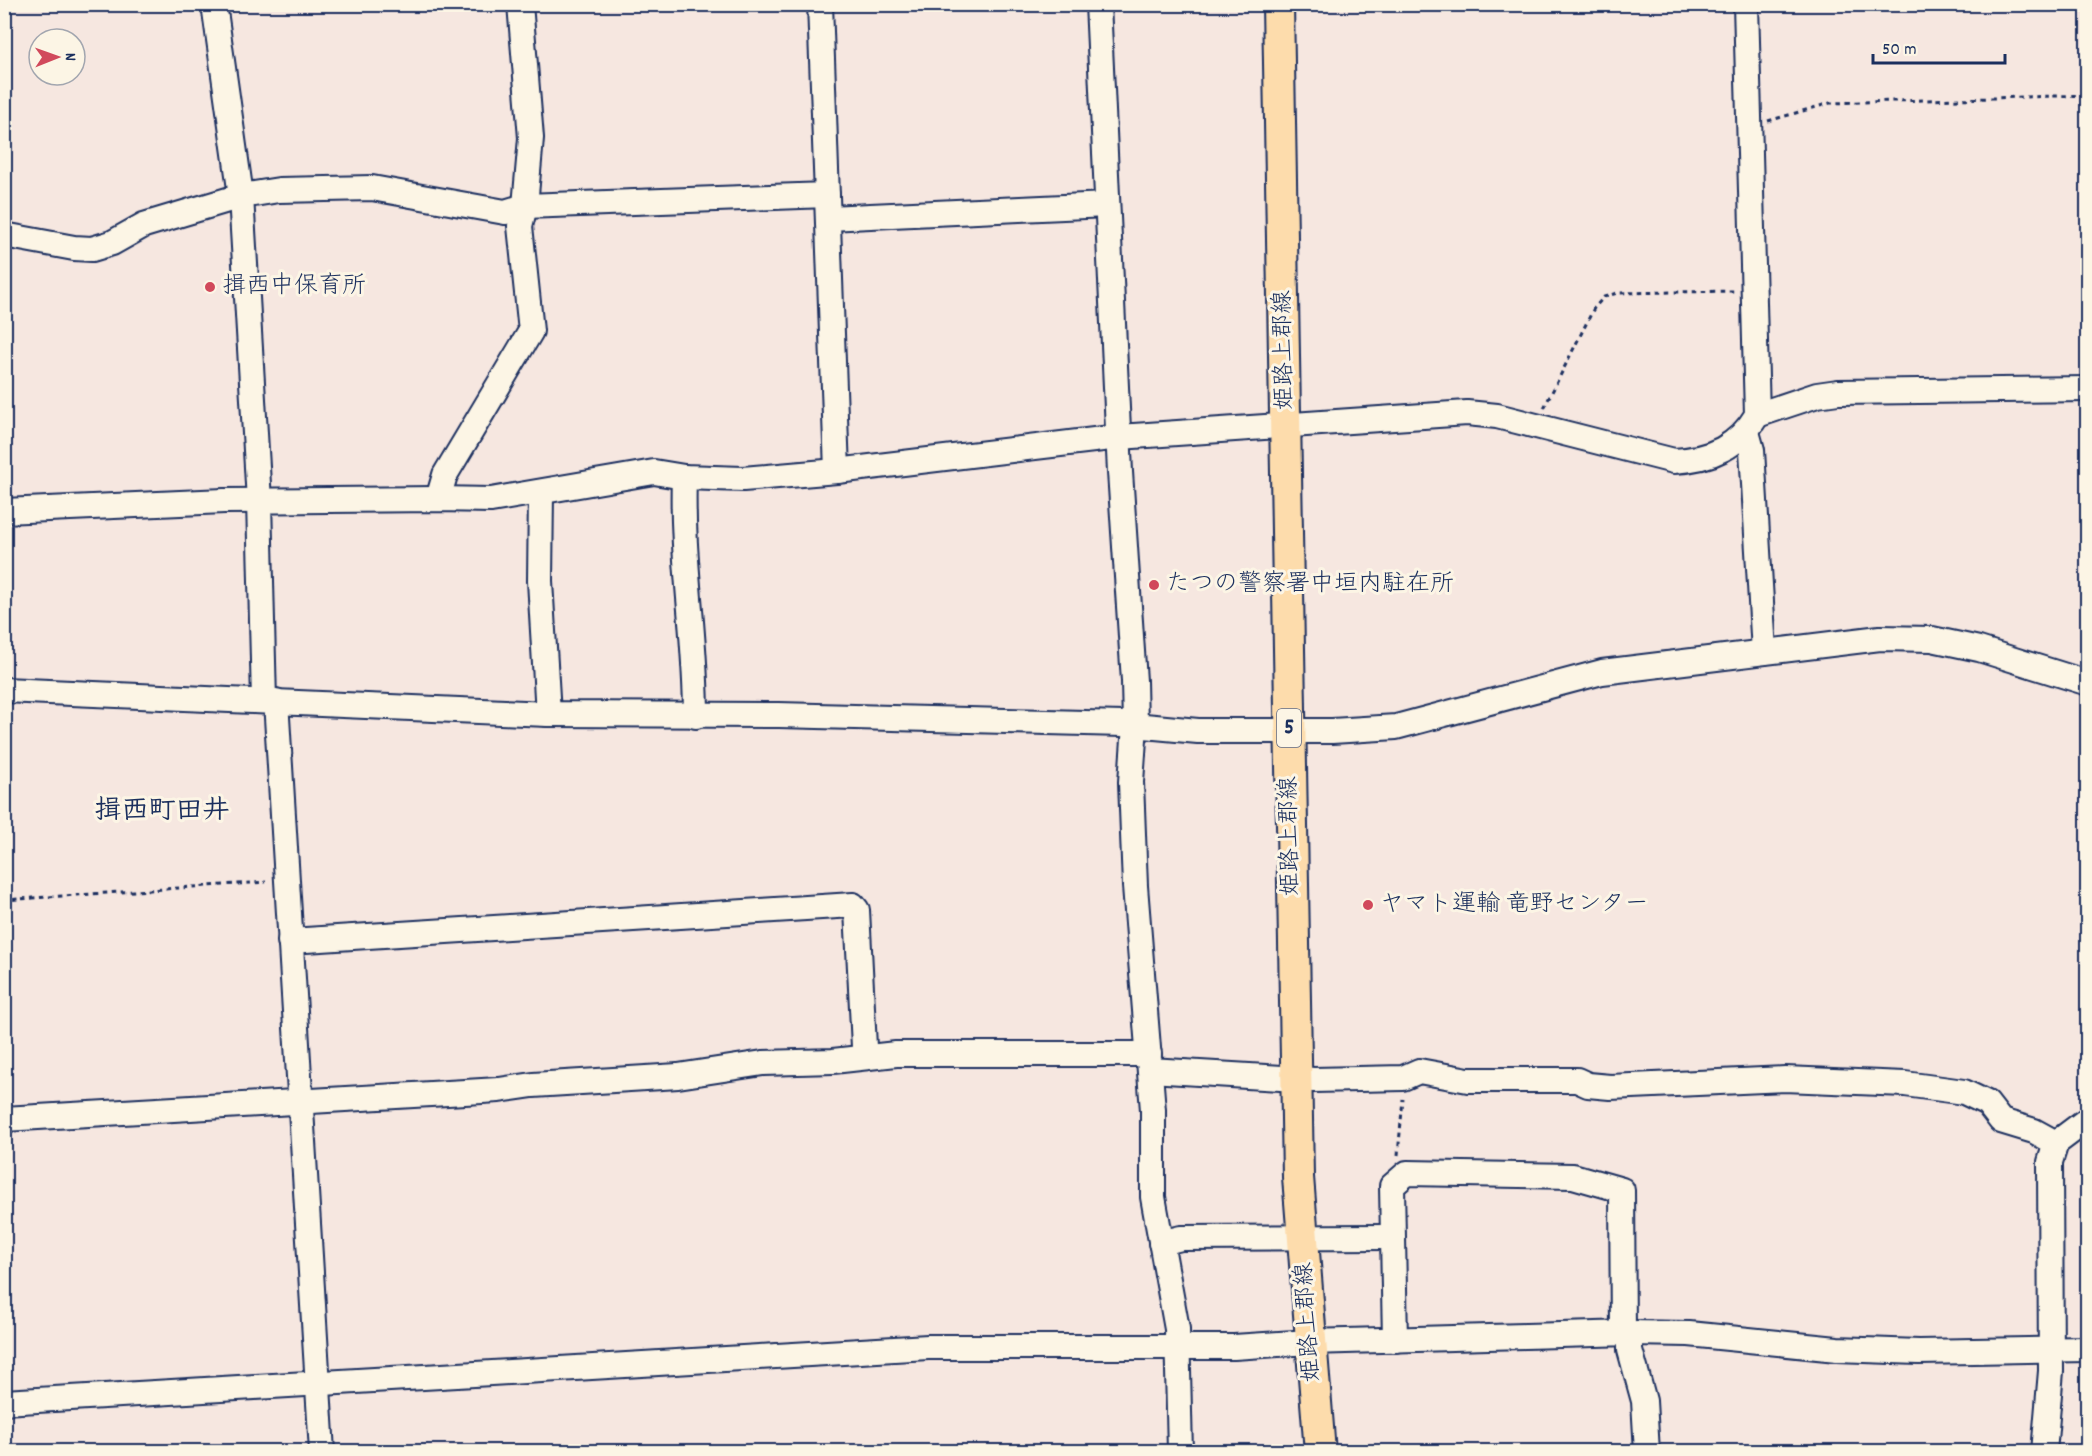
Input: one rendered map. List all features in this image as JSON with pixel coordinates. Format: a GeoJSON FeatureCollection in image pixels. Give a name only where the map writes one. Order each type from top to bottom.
{"type":"FeatureCollection","features":[{"type":"Feature","properties":{"kind":"main road","name":"姫路上郡線"},"geometry":{"type":"LineString","coordinates":[[1278,4],[1287,424],[1289,730],[1296,1079],[1302,1237],[1320,1452]]}},
{"type":"Feature","properties":{"kind":"street"},"geometry":{"type":"LineString","coordinates":[[214,4],[241,196],[270,701],[286,881],[322,1452]]}},
{"type":"Feature","properties":{"kind":"street"},"geometry":{"type":"LineString","coordinates":[[438,499],[445,475],[531,331],[520,226],[525,206],[531,138],[531,106],[520,4]]}},
{"type":"Feature","properties":{"kind":"street"},"geometry":{"type":"LineString","coordinates":[[820,4],[837,471]]}},
{"type":"Feature","properties":{"kind":"street"},"geometry":{"type":"LineString","coordinates":[[1098,4],[1135,725],[1132,805],[1149,1062],[1153,1197],[1179,1346],[1180,1452]]}},
{"type":"Feature","properties":{"kind":"street"},"geometry":{"type":"LineString","coordinates":[[1746,4],[1754,290],[1752,450],[1764,652]]}},
{"type":"Feature","properties":{"kind":"street"},"geometry":{"type":"LineString","coordinates":[[4,235],[74,248],[92,249],[111,243],[144,225],[241,196],[279,190],[372,188],[489,211],[505,212],[525,206],[1107,205]]}},
{"type":"Feature","properties":{"kind":"street"},"geometry":{"type":"LineString","coordinates":[[4,512],[259,501],[438,499],[470,501],[541,493],[646,472],[684,477],[743,479],[837,471],[1119,437],[1467,413],[1497,416],[1536,425],[1674,462],[1699,460],[1720,453],[1752,424],[1817,395],[1838,392],[2088,389]]}},
{"type":"Feature","properties":{"kind":"street"},"geometry":{"type":"LineString","coordinates":[[684,477],[687,579],[696,669],[696,716]]}},
{"type":"Feature","properties":{"kind":"street"},"geometry":{"type":"LineString","coordinates":[[541,493],[540,581],[548,714]]}},
{"type":"Feature","properties":{"kind":"street"},"geometry":{"type":"LineString","coordinates":[[4,690],[548,714],[779,715],[1135,725],[1198,730],[1332,731],[1396,727],[1602,672],[1880,638],[1932,639],[1979,649],[2088,683]]}},
{"type":"Feature","properties":{"kind":"street"},"geometry":{"type":"LineString","coordinates":[[290,941],[853,905],[857,910],[864,1047],[868,1056]]}},
{"type":"Feature","properties":{"kind":"street"},"geometry":{"type":"LineString","coordinates":[[4,1119],[643,1079],[728,1070],[763,1063],[833,1061],[868,1056],[1036,1053],[1149,1062],[1296,1079],[1403,1078],[1419,1071],[1453,1079],[1577,1080],[1588,1085],[1610,1087],[1785,1078],[1905,1084],[1964,1092],[1978,1097],[2001,1121],[2034,1131],[2056,1143]]}},
{"type":"Feature","properties":{"kind":"street"},"geometry":{"type":"LineString","coordinates":[[2044,1452],[2052,1349],[2050,1162],[2056,1143],[2088,1119]]}},
{"type":"Feature","properties":{"kind":"street"},"geometry":{"type":"LineString","coordinates":[[1395,1340],[1392,1185],[1399,1177],[1407,1173],[1573,1176],[1622,1190],[1626,1333],[1644,1401],[1647,1452]]}},
{"type":"Feature","properties":{"kind":"street"},"geometry":{"type":"LineString","coordinates":[[1161,1243],[1181,1238],[1392,1237]]}},
{"type":"Feature","properties":{"kind":"street"},"geometry":{"type":"LineString","coordinates":[[4,1402],[928,1347],[1234,1347],[1310,1342],[1626,1333],[1689,1335],[1849,1349],[1918,1352],[2088,1349]]}},
{"type":"Feature","properties":{"kind":"path"},"geometry":{"type":"LineString","coordinates":[[1750,123],[1762,123],[1830,103],[2088,95]]}},
{"type":"Feature","properties":{"kind":"path"},"geometry":{"type":"LineString","coordinates":[[1536,425],[1594,308],[1604,297],[1617,293],[1754,290]]}},
{"type":"Feature","properties":{"kind":"path"},"geometry":{"type":"LineString","coordinates":[[4,900],[286,881]]}},
{"type":"Feature","properties":{"kind":"path"},"geometry":{"type":"LineString","coordinates":[[1399,1177],[1397,1170],[1403,1078]]}},
{"type":"Feature","properties":{"kind":"place","name":"揖西中保育所"},"geometry":{"type":"Point","coordinates":[210,287]}},
{"type":"Feature","properties":{"kind":"place","name":"たつの警察署中垣内駐在所"},"geometry":{"type":"Point","coordinates":[1154,585]}},
{"type":"Feature","properties":{"kind":"place","name":"ヤマト運輸 竜野センター"},"geometry":{"type":"Point","coordinates":[1368,905]}},
{"type":"Feature","properties":{"kind":"district","name":"揖西町田井"},"geometry":{"type":"Point","coordinates":[162,812]}}]}
